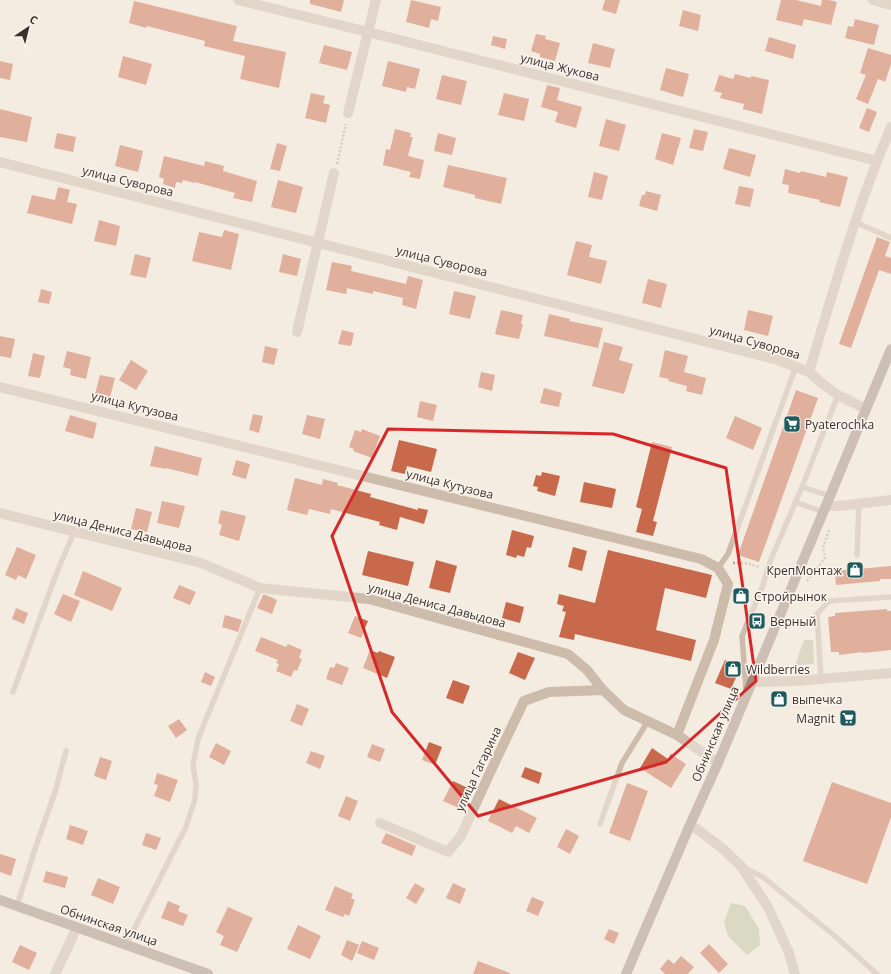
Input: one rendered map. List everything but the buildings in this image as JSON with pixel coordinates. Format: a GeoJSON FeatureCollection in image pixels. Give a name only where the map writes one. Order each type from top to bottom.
{"type":"FeatureCollection","features":[{"type":"Feature","properties":{"kind":"street","name":"улица Жукова"},"geometry":{"type":"LineString","coordinates":[[238,0],[877,161]]}},
{"type":"Feature","properties":{"kind":"street"},"geometry":{"type":"LineString","coordinates":[[348,113],[376,0]]}},
{"type":"Feature","properties":{"kind":"street"},"geometry":{"type":"LineString","coordinates":[[873,0],[891,5]]}},
{"type":"Feature","properties":{"kind":"street"},"geometry":{"type":"LineString","coordinates":[[808,372],[855,222],[891,127]]}},
{"type":"Feature","properties":{"kind":"street","name":"улица Суворова"},"geometry":{"type":"LineString","coordinates":[[0,162],[771,358],[796,366],[808,372],[838,395],[866,409]]}},
{"type":"Feature","properties":{"kind":"street"},"geometry":{"type":"LineString","coordinates":[[297,332],[334,173]]}},
{"type":"Feature","properties":{"kind":"street","name":"Обнинская улица"},"geometry":{"type":"LineString","coordinates":[[626,974],[718,763],[891,349]]}},
{"type":"Feature","properties":{"kind":"street","name":"улица Кутузова"},"geometry":{"type":"LineString","coordinates":[[0,387],[701,559],[718,568]]}},
{"type":"Feature","properties":{"kind":"street"},"geometry":{"type":"LineString","coordinates":[[827,505],[839,506],[891,500]]}},
{"type":"Feature","properties":{"kind":"street","name":"улица Дениса Давыдова"},"geometry":{"type":"LineString","coordinates":[[0,513],[201,563],[260,588],[369,599],[568,654],[587,670],[603,690],[624,710],[677,735],[718,763]]}},
{"type":"Feature","properties":{"kind":"street"},"geometry":{"type":"LineString","coordinates":[[677,735],[714,640],[728,584],[718,568]]}},
{"type":"Feature","properties":{"kind":"street"},"geometry":{"type":"LineString","coordinates":[[752,682],[796,681],[891,673]]}},
{"type":"Feature","properties":{"kind":"street","name":"улица Гагарина"},"geometry":{"type":"LineString","coordinates":[[380,823],[448,852],[461,836],[524,701],[549,692],[603,690]]}},
{"type":"Feature","properties":{"kind":"street"},"geometry":{"type":"LineString","coordinates":[[689,827],[697,829],[741,866],[768,907],[788,953],[795,974]]}},
{"type":"Feature","properties":{"kind":"street","name":"Обнинская улица"},"geometry":{"type":"LineString","coordinates":[[0,900],[208,974]]}},
{"type":"Feature","properties":{"kind":"street"},"geometry":{"type":"LineString","coordinates":[[54,974],[74,936],[76,927]]}},
{"type":"Feature","properties":{"kind":"lane"},"geometry":{"type":"LineString","coordinates":[[855,222],[891,238]]}},
{"type":"Feature","properties":{"kind":"lane"},"geometry":{"type":"LineString","coordinates":[[718,568],[728,554],[796,366]]}},
{"type":"Feature","properties":{"kind":"lane"},"geometry":{"type":"LineString","coordinates":[[746,695],[742,636],[763,585],[769,564],[794,502],[802,487],[838,395]]}},
{"type":"Feature","properties":{"kind":"lane"},"geometry":{"type":"LineString","coordinates":[[802,487],[827,505]]}},
{"type":"Feature","properties":{"kind":"lane"},"geometry":{"type":"LineString","coordinates":[[794,502],[827,505]]}},
{"type":"Feature","properties":{"kind":"lane"},"geometry":{"type":"LineString","coordinates":[[857,555],[859,503]]}},
{"type":"Feature","properties":{"kind":"lane"},"geometry":{"type":"LineString","coordinates":[[13,692],[55,577],[74,532]]}},
{"type":"Feature","properties":{"kind":"lane"},"geometry":{"type":"LineString","coordinates":[[126,945],[186,827],[195,799],[196,784],[193,765],[198,739],[260,588]]}},
{"type":"Feature","properties":{"kind":"lane"},"geometry":{"type":"LineString","coordinates":[[821,678],[817,614],[829,601],[891,597]]}},
{"type":"Feature","properties":{"kind":"lane"},"geometry":{"type":"LineString","coordinates":[[600,824],[622,763],[648,721]]}},
{"type":"Feature","properties":{"kind":"lane"},"geometry":{"type":"LineString","coordinates":[[17,906],[55,792],[66,751]]}},
{"type":"Feature","properties":{"kind":"lane"},"geometry":{"type":"LineString","coordinates":[[741,866],[763,877],[877,974]]}},
{"type":"Feature","properties":{"kind":"path"},"geometry":{"type":"LineString","coordinates":[[334,173],[348,113]]}},
{"type":"Feature","properties":{"kind":"path"},"geometry":{"type":"LineString","coordinates":[[733,563],[746,563],[768,570]]}},
{"type":"Feature","properties":{"kind":"highlighted area"},"geometry":{"type":"Polygon","coordinates":[[[388,429],[613,434],[726,468],[756,681],[666,762],[478,816],[392,712],[332,536],[388,429]]]}},
{"type":"Feature","properties":{"kind":"green space"},"geometry":{"type":"Polygon","coordinates":[[[804,640],[813,640],[814,664],[795,665],[804,640]]]}},
{"type":"Feature","properties":{"kind":"green space"},"geometry":{"type":"Polygon","coordinates":[[[731,903],[745,906],[759,929],[760,945],[747,955],[728,936],[724,922],[731,903]]]}},
{"type":"Feature","properties":{"kind":"place","name":"Pyaterochka"},"geometry":{"type":"Point","coordinates":[792,424]}},
{"type":"Feature","properties":{"kind":"place","name":"КрепМонтаж"},"geometry":{"type":"Point","coordinates":[855,570]}},
{"type":"Feature","properties":{"kind":"place","name":"Стройрынок"},"geometry":{"type":"Point","coordinates":[741,596]}},
{"type":"Feature","properties":{"kind":"place","name":"Верный"},"geometry":{"type":"Point","coordinates":[757,621]}},
{"type":"Feature","properties":{"kind":"place","name":"Wildberries"},"geometry":{"type":"Point","coordinates":[733,669]}},
{"type":"Feature","properties":{"kind":"place","name":"выпечка"},"geometry":{"type":"Point","coordinates":[779,699]}},
{"type":"Feature","properties":{"kind":"place","name":"Magnit"},"geometry":{"type":"Point","coordinates":[848,718]}}]}
